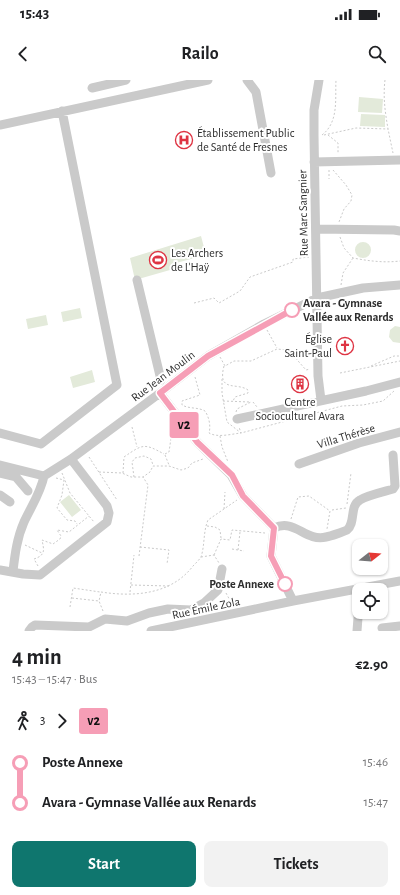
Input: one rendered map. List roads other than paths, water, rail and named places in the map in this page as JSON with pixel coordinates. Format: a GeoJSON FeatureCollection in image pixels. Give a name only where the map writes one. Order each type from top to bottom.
{"type":"FeatureCollection","features":[{"type":"Feature","properties":{"kind":"street"},"geometry":{"type":"LineString","coordinates":[[92,88],[126,80]]}},
{"type":"Feature","properties":{"kind":"street"},"geometry":{"type":"LineString","coordinates":[[162,80],[164,90]]}},
{"type":"Feature","properties":{"kind":"street"},"geometry":{"type":"LineString","coordinates":[[0,124],[164,90],[180,83],[208,80]]}},
{"type":"Feature","properties":{"kind":"street"},"geometry":{"type":"LineString","coordinates":[[247,80],[256,92],[271,172]]}},
{"type":"Feature","properties":{"kind":"street","name":"Rue Marc Sangnier"},"geometry":{"type":"LineString","coordinates":[[319,80],[314,110],[314,162],[318,369],[321,400]]}},
{"type":"Feature","properties":{"kind":"street"},"geometry":{"type":"LineString","coordinates":[[0,433],[41,444],[117,385],[62,111]]}},
{"type":"Feature","properties":{"kind":"street"},"geometry":{"type":"LineString","coordinates":[[314,162],[327,163],[338,161],[397,160]]}},
{"type":"Feature","properties":{"kind":"street"},"geometry":{"type":"LineString","coordinates":[[316,229],[400,231]]}},
{"type":"Feature","properties":{"kind":"street"},"geometry":{"type":"LineString","coordinates":[[137,280],[161,380]]}},
{"type":"Feature","properties":{"kind":"street","name":"Rue Jean Moulin"},"geometry":{"type":"LineString","coordinates":[[44,476],[71,459],[217,350],[264,324],[317,298],[363,288],[400,286]]}},
{"type":"Feature","properties":{"kind":"street"},"geometry":{"type":"LineString","coordinates":[[238,419],[366,391],[398,382]]}},
{"type":"Feature","properties":{"kind":"street"},"geometry":{"type":"LineString","coordinates":[[160,393],[197,442],[232,475],[243,496],[274,531]]}},
{"type":"Feature","properties":{"kind":"street","name":"Villa Thérèse"},"geometry":{"type":"LineString","coordinates":[[299,464],[360,443],[400,432]]}},
{"type":"Feature","properties":{"kind":"street"},"geometry":{"type":"LineString","coordinates":[[293,601],[271,556],[274,531],[281,525],[289,526],[294,527],[308,536],[317,538],[326,537],[347,530],[351,524],[355,505],[360,500],[393,489],[396,486],[393,455]]}},
{"type":"Feature","properties":{"kind":"street"},"geometry":{"type":"LineString","coordinates":[[0,570],[40,575],[107,522],[109,513],[107,506],[71,459]]}},
{"type":"Feature","properties":{"kind":"street"},"geometry":{"type":"LineString","coordinates":[[0,465],[44,476],[42,485],[17,541],[13,571]]}},
{"type":"Feature","properties":{"kind":"street"},"geometry":{"type":"LineString","coordinates":[[0,473],[16,477],[28,491]]}},
{"type":"Feature","properties":{"kind":"street"},"geometry":{"type":"LineString","coordinates":[[0,495],[10,502]]}},
{"type":"Feature","properties":{"kind":"street"},"geometry":{"type":"LineString","coordinates":[[29,631],[35,625],[89,627],[105,619],[127,621],[168,609],[191,610],[204,603],[218,590],[222,569]]}},
{"type":"Feature","properties":{"kind":"street","name":"Rue Émile Zola"},"geometry":{"type":"LineString","coordinates":[[388,583],[400,581]]}},
{"type":"Feature","properties":{"kind":"street","name":"Rue Émile Zola"},"geometry":{"type":"LineString","coordinates":[[151,631],[293,601],[352,590]]}},
{"type":"Feature","properties":{"kind":"street"},"geometry":{"type":"LineString","coordinates":[[357,631],[358,619]]}},
{"type":"Feature","properties":{"kind":"street"},"geometry":{"type":"LineString","coordinates":[[382,628],[400,626]]}},
{"type":"Feature","properties":{"kind":"place","name":"Établissement Public de Santé de Fresnes"},"geometry":{"type":"Point","coordinates":[184,140]}},
{"type":"Feature","properties":{"kind":"place","name":"Les Archers de L'Haÿ"},"geometry":{"type":"Point","coordinates":[158,260]}},
{"type":"Feature","properties":{"kind":"place","name":"Avara - Gymnase Vallée aux Renards"},"geometry":{"type":"Point","coordinates":[292,310]}},
{"type":"Feature","properties":{"kind":"place","name":"Église Saint-Paul"},"geometry":{"type":"Point","coordinates":[345,346]}},
{"type":"Feature","properties":{"kind":"place","name":"Centre Socioculturel Avara"},"geometry":{"type":"Point","coordinates":[300,384]}},
{"type":"Feature","properties":{"kind":"place","name":"Poste Annexe"},"geometry":{"type":"Point","coordinates":[285,584]}}]}
